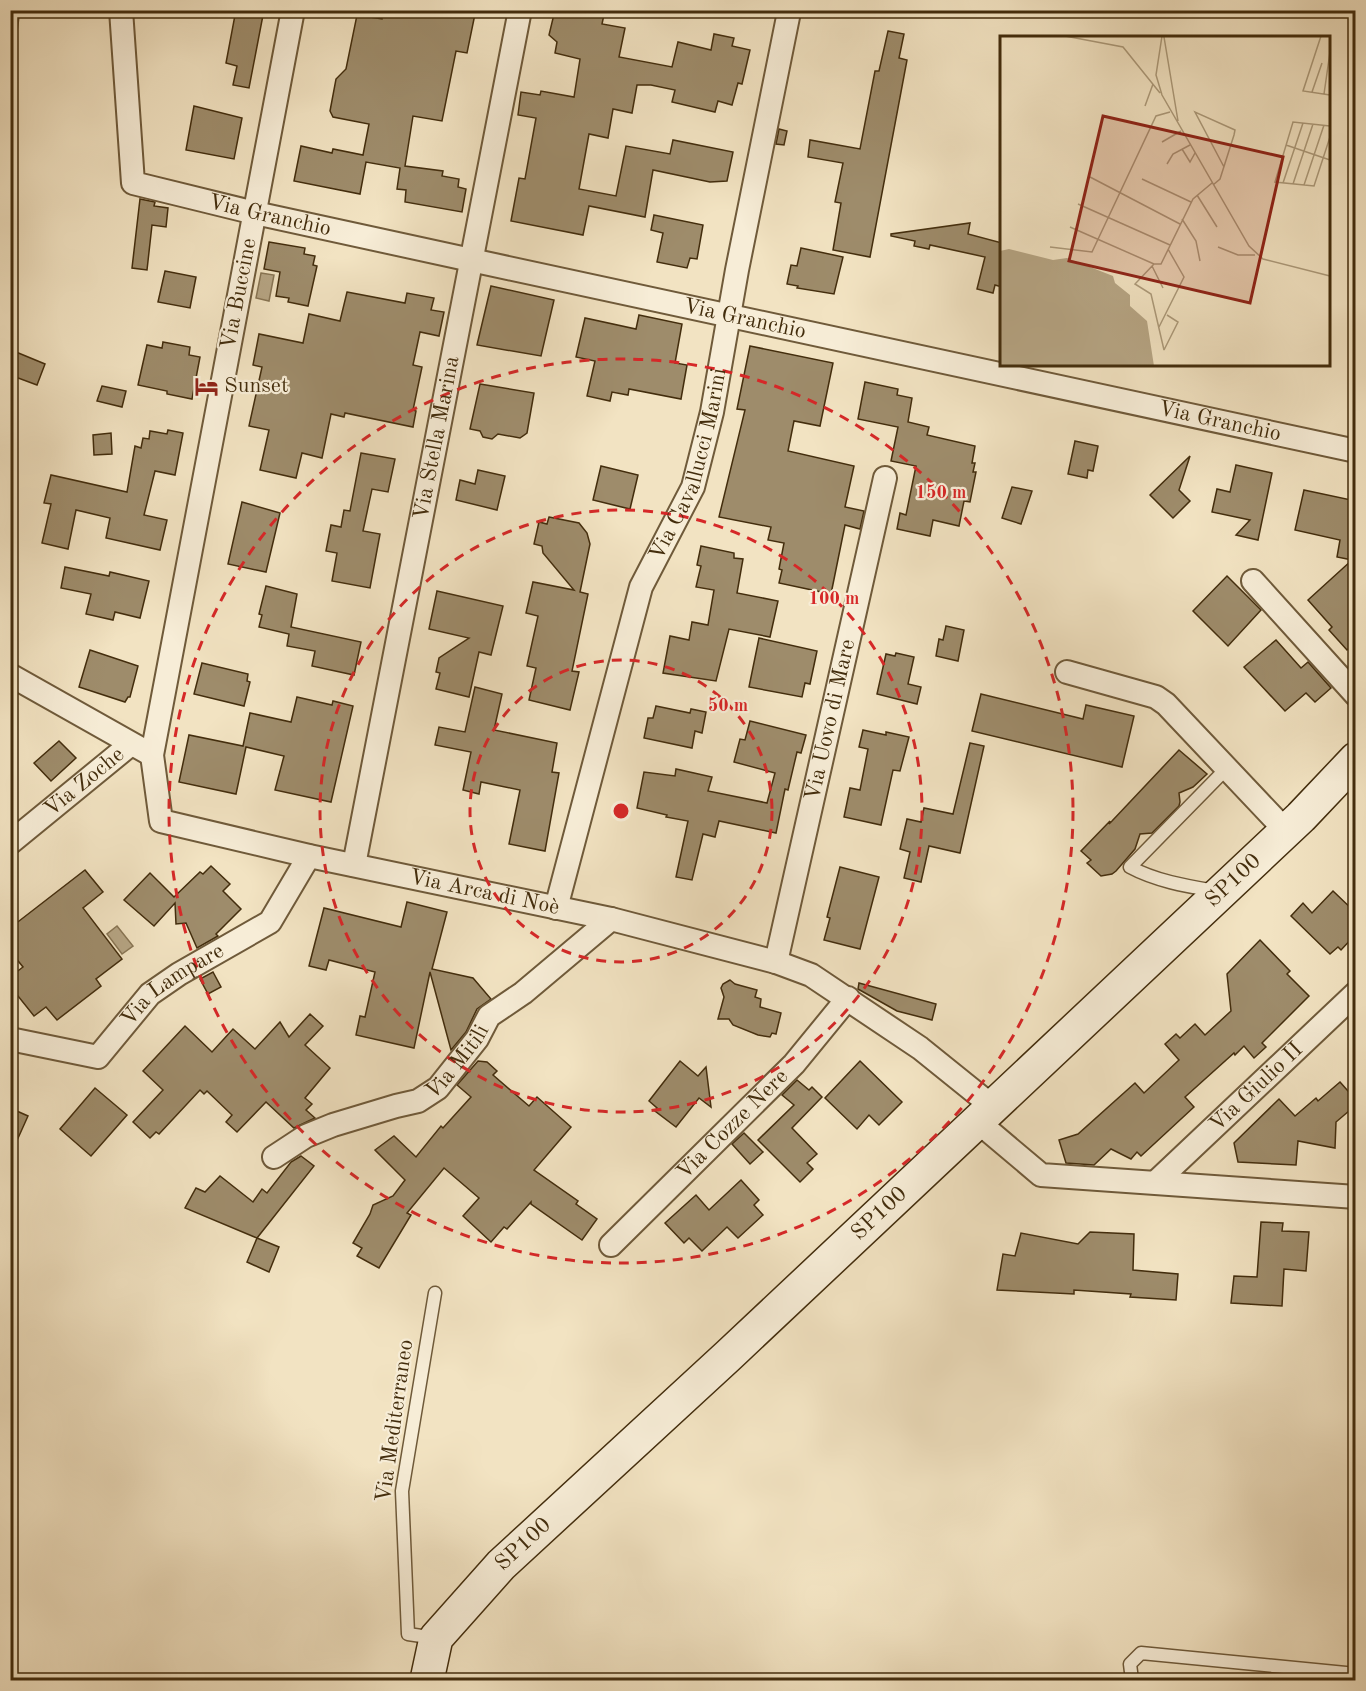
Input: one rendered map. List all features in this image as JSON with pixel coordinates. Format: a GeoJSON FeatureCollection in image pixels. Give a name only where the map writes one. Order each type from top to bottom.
{"type":"FeatureCollection","features":[{"type":"Feature","properties":{"kind":"main road","name":"SP100"},"geometry":{"type":"LineString","coordinates":[[427,1680],[436,1638],[501,1566],[1286,831],[1356,759]]}},
{"type":"Feature","properties":{"kind":"street","name":"Via Granchio"},"geometry":{"type":"LineString","coordinates":[[121,10],[133,183],[255,213],[1356,451]]}},
{"type":"Feature","properties":{"kind":"street","name":"Via Buccine"},"geometry":{"type":"LineString","coordinates":[[152,755],[293,10]]}},
{"type":"Feature","properties":{"kind":"street","name":"Via Stella Marina"},"geometry":{"type":"LineString","coordinates":[[354,865],[520,10]]}},
{"type":"Feature","properties":{"kind":"street","name":"Via Cavallucci Marini"},"geometry":{"type":"LineString","coordinates":[[556,908],[641,587],[693,487],[712,412],[728,315],[789,12]]}},
{"type":"Feature","properties":{"kind":"street","name":"Via Uovo di Mare"},"geometry":{"type":"LineString","coordinates":[[776,962],[885,478]]}},
{"type":"Feature","properties":{"kind":"street"},"geometry":{"type":"LineString","coordinates":[[1254,581],[1356,695]]}},
{"type":"Feature","properties":{"kind":"street"},"geometry":{"type":"LineString","coordinates":[[1066,672],[1156,697],[1166,704],[1286,831]]}},
{"type":"Feature","properties":{"kind":"street"},"geometry":{"type":"LineString","coordinates":[[10,675],[152,755]]}},
{"type":"Feature","properties":{"kind":"street","name":"Via Zoche"},"geometry":{"type":"LineString","coordinates":[[10,843],[131,744]]}},
{"type":"Feature","properties":{"kind":"street","name":"Via Arca di Noè"},"geometry":{"type":"LineString","coordinates":[[152,755],[161,821],[309,856],[611,919],[776,962],[811,975],[920,1048],[985,1114]]}},
{"type":"Feature","properties":{"kind":"street","name":"Via Lampare"},"geometry":{"type":"LineString","coordinates":[[10,1039],[98,1056],[150,994],[178,974],[270,922],[309,856]]}},
{"type":"Feature","properties":{"kind":"street","name":"Via Mitili"},"geometry":{"type":"LineString","coordinates":[[274,1157],[315,1132],[418,1101],[438,1088],[477,1039],[489,1016],[523,993],[611,919]]}},
{"type":"Feature","properties":{"kind":"street","name":"Via Giulio II"},"geometry":{"type":"LineString","coordinates":[[1156,1182],[1356,993]]}},
{"type":"Feature","properties":{"kind":"street","name":"Via Cozze Nere"},"geometry":{"type":"LineString","coordinates":[[611,1245],[794,1064],[848,998]]}},
{"type":"Feature","properties":{"kind":"street"},"geometry":{"type":"LineString","coordinates":[[985,1114],[1041,1175],[1356,1197]]}},
{"type":"Feature","properties":{"kind":"lane"},"geometry":{"type":"LineString","coordinates":[[1221,892],[1186,886],[1140,873],[1130,867],[1227,768]]}},
{"type":"Feature","properties":{"kind":"lane","name":"Via Mediterraneo"},"geometry":{"type":"LineString","coordinates":[[435,1293],[402,1491],[408,1634],[436,1638]]}},
{"type":"Feature","properties":{"kind":"lane"},"geometry":{"type":"LineString","coordinates":[[1132,1680],[1130,1664],[1141,1653],[1356,1674]]}},
{"type":"Feature","properties":{"kind":"shaded area"},"geometry":{"type":"Polygon","coordinates":[[[10,11],[20,11],[11,71],[10,11]]]}},
{"type":"Feature","properties":{"kind":"shaded area"},"geometry":{"type":"Polygon","coordinates":[[[261,273],[274,275],[269,301],[256,298],[261,273]]]}},
{"type":"Feature","properties":{"kind":"shaded area"},"geometry":{"type":"Polygon","coordinates":[[[117,926],[133,946],[122,954],[107,934],[117,926]]]}},
{"type":"Feature","properties":{"kind":"building"},"geometry":{"type":"Polygon","coordinates":[[[242,10],[264,10],[249,88],[233,85],[237,66],[226,63],[235,15],[241,16],[242,10]]]}},
{"type":"Feature","properties":{"kind":"building"},"geometry":{"type":"Polygon","coordinates":[[[383,10],[459,10],[475,14],[467,53],[456,51],[442,121],[413,116],[405,166],[443,171],[442,176],[459,179],[458,187],[466,189],[462,212],[405,202],[406,190],[397,189],[400,168],[366,162],[360,194],[294,181],[301,146],[332,153],[333,149],[363,155],[369,124],[333,117],[330,111],[336,79],[346,69],[357,15],[382,19],[383,10]]]}},
{"type":"Feature","properties":{"kind":"building"},"geometry":{"type":"Polygon","coordinates":[[[555,10],[605,10],[602,24],[625,28],[619,57],[672,67],[678,42],[711,50],[714,34],[734,38],[732,46],[750,50],[742,84],[738,83],[732,105],[718,101],[715,112],[672,102],[675,90],[651,85],[637,85],[632,113],[613,109],[608,138],[589,134],[579,189],[616,196],[626,146],[670,154],[673,140],[733,152],[727,181],[710,182],[653,170],[645,217],[589,206],[583,235],[511,221],[519,178],[525,179],[536,118],[518,115],[521,92],[540,95],[541,91],[574,97],[580,59],[555,53],[557,42],[549,35],[555,10]]]}},
{"type":"Feature","properties":{"kind":"building"},"geometry":{"type":"Polygon","coordinates":[[[888,31],[904,34],[899,58],[907,60],[870,257],[833,250],[841,203],[835,202],[843,163],[808,157],[810,140],[860,149],[875,71],[879,71],[888,31]]]}},
{"type":"Feature","properties":{"kind":"building"},"geometry":{"type":"Polygon","coordinates":[[[194,106],[242,118],[234,159],[186,150],[194,106]]]}},
{"type":"Feature","properties":{"kind":"building"},"geometry":{"type":"Polygon","coordinates":[[[779,129],[787,131],[784,145],[776,144],[779,129]]]}},
{"type":"Feature","properties":{"kind":"building"},"geometry":{"type":"Polygon","coordinates":[[[140,199],[155,202],[154,206],[168,208],[166,227],[152,225],[147,270],[132,268],[140,199]]]}},
{"type":"Feature","properties":{"kind":"building"},"geometry":{"type":"Polygon","coordinates":[[[654,215],[703,225],[697,259],[690,258],[687,268],[657,262],[663,233],[651,230],[654,215]]]}},
{"type":"Feature","properties":{"kind":"building"},"geometry":{"type":"Polygon","coordinates":[[[970,223],[968,234],[1000,242],[1000,286],[995,285],[993,293],[977,289],[985,257],[930,245],[929,249],[914,246],[915,241],[891,236],[891,234],[970,223]]]}},
{"type":"Feature","properties":{"kind":"building"},"geometry":{"type":"Polygon","coordinates":[[[269,242],[305,248],[304,254],[315,256],[313,265],[317,266],[308,306],[288,302],[289,298],[276,296],[280,272],[264,269],[269,242]]]}},
{"type":"Feature","properties":{"kind":"building"},"geometry":{"type":"Polygon","coordinates":[[[801,248],[843,257],[834,294],[797,288],[798,286],[787,284],[791,265],[797,266],[801,248]]]}},
{"type":"Feature","properties":{"kind":"building"},"geometry":{"type":"Polygon","coordinates":[[[165,271],[196,277],[190,308],[158,302],[165,271]]]}},
{"type":"Feature","properties":{"kind":"building"},"geometry":{"type":"Polygon","coordinates":[[[491,286],[554,300],[541,356],[477,345],[491,286]]]}},
{"type":"Feature","properties":{"kind":"building"},"geometry":{"type":"Polygon","coordinates":[[[347,292],[405,303],[407,293],[434,298],[431,310],[444,312],[439,336],[420,332],[413,365],[422,367],[413,410],[416,411],[413,427],[345,413],[344,417],[331,414],[322,458],[302,453],[296,478],[260,470],[269,430],[249,426],[262,367],[253,365],[259,334],[303,343],[309,314],[340,321],[347,292]]]}},
{"type":"Feature","properties":{"kind":"building"},"geometry":{"type":"Polygon","coordinates":[[[639,315],[682,324],[675,363],[687,365],[681,399],[629,389],[628,395],[612,392],[610,401],[587,396],[595,361],[576,357],[585,318],[636,329],[639,315]]]}},
{"type":"Feature","properties":{"kind":"building"},"geometry":{"type":"Polygon","coordinates":[[[163,342],[190,347],[189,355],[200,357],[192,399],[138,385],[147,345],[162,348],[163,342]]]}},
{"type":"Feature","properties":{"kind":"building"},"geometry":{"type":"Polygon","coordinates":[[[750,346],[833,363],[820,426],[794,421],[788,451],[854,466],[845,507],[864,511],[860,529],[845,525],[831,594],[779,583],[784,543],[768,540],[771,527],[719,517],[745,410],[737,409],[750,346]]]}},
{"type":"Feature","properties":{"kind":"building"},"geometry":{"type":"Polygon","coordinates":[[[16,352],[45,364],[37,385],[10,375],[10,366],[16,352]]]}},
{"type":"Feature","properties":{"kind":"building"},"geometry":{"type":"Polygon","coordinates":[[[865,382],[898,389],[897,395],[912,398],[908,422],[929,427],[927,435],[975,446],[972,463],[975,463],[973,472],[976,472],[970,502],[964,501],[959,526],[933,520],[930,536],[897,529],[900,513],[906,515],[916,466],[891,461],[898,427],[858,419],[865,382]]]}},
{"type":"Feature","properties":{"kind":"building"},"geometry":{"type":"Polygon","coordinates":[[[480,384],[534,393],[527,433],[520,438],[498,434],[492,439],[483,437],[480,431],[470,429],[480,384]]]}},
{"type":"Feature","properties":{"kind":"building"},"geometry":{"type":"Polygon","coordinates":[[[102,386],[126,391],[122,407],[97,401],[102,386]]]}},
{"type":"Feature","properties":{"kind":"building"},"geometry":{"type":"Polygon","coordinates":[[[168,430],[183,433],[175,475],[155,471],[144,515],[167,520],[160,550],[106,538],[110,518],[76,510],[68,549],[42,543],[51,504],[44,503],[51,475],[127,492],[135,446],[141,448],[143,438],[149,439],[150,431],[167,434],[168,430]]]}},
{"type":"Feature","properties":{"kind":"building"},"geometry":{"type":"Polygon","coordinates":[[[111,433],[112,454],[94,455],[93,435],[111,433]]]}},
{"type":"Feature","properties":{"kind":"building"},"geometry":{"type":"Polygon","coordinates":[[[1075,441],[1098,446],[1093,471],[1088,470],[1087,478],[1068,474],[1075,441]]]}},
{"type":"Feature","properties":{"kind":"building"},"geometry":{"type":"Polygon","coordinates":[[[361,453],[395,459],[388,492],[372,489],[363,531],[380,534],[370,588],[332,581],[337,553],[326,551],[331,525],[341,527],[344,510],[350,511],[361,453]]]}},
{"type":"Feature","properties":{"kind":"building"},"geometry":{"type":"Polygon","coordinates":[[[1190,456],[1179,490],[1190,501],[1173,518],[1150,495],[1190,456]]]}},
{"type":"Feature","properties":{"kind":"building"},"geometry":{"type":"Polygon","coordinates":[[[1236,465],[1272,473],[1258,540],[1236,535],[1250,520],[1212,512],[1217,489],[1230,492],[1236,465]]]}},
{"type":"Feature","properties":{"kind":"building"},"geometry":{"type":"Polygon","coordinates":[[[601,466],[638,475],[630,509],[593,500],[601,466]]]}},
{"type":"Feature","properties":{"kind":"building"},"geometry":{"type":"Polygon","coordinates":[[[478,470],[505,476],[497,510],[456,500],[460,480],[475,484],[478,470]]]}},
{"type":"Feature","properties":{"kind":"building"},"geometry":{"type":"Polygon","coordinates":[[[1012,487],[1032,491],[1021,524],[1002,518],[1012,487]]]}},
{"type":"Feature","properties":{"kind":"building"},"geometry":{"type":"Polygon","coordinates":[[[1304,490],[1356,501],[1356,642],[1347,650],[1329,630],[1332,627],[1308,600],[1352,560],[1337,557],[1340,540],[1295,530],[1304,490]]]}},
{"type":"Feature","properties":{"kind":"building"},"geometry":{"type":"Polygon","coordinates":[[[242,502],[280,513],[266,572],[228,564],[242,502]]]}},
{"type":"Feature","properties":{"kind":"building"},"geometry":{"type":"Polygon","coordinates":[[[549,517],[579,523],[587,533],[590,544],[580,592],[588,594],[572,671],[579,672],[570,710],[529,700],[536,668],[527,666],[538,616],[526,613],[533,582],[574,590],[543,553],[542,546],[534,544],[539,522],[547,524],[549,517]]]}},
{"type":"Feature","properties":{"kind":"building"},"geometry":{"type":"Polygon","coordinates":[[[701,546],[734,553],[734,558],[743,559],[737,593],[778,601],[770,637],[729,629],[716,681],[663,673],[670,636],[689,640],[692,622],[708,625],[714,590],[696,587],[701,566],[697,565],[701,546]]]}},
{"type":"Feature","properties":{"kind":"building"},"geometry":{"type":"Polygon","coordinates":[[[65,567],[109,576],[110,572],[149,581],[140,618],[115,612],[113,620],[86,614],[91,594],[61,588],[65,567]]]}},
{"type":"Feature","properties":{"kind":"building"},"geometry":{"type":"Polygon","coordinates":[[[1227,576],[1261,610],[1228,646],[1193,611],[1227,576]]]}},
{"type":"Feature","properties":{"kind":"building"},"geometry":{"type":"Polygon","coordinates":[[[266,586],[297,594],[291,627],[361,642],[354,675],[312,666],[315,651],[287,646],[289,634],[259,627],[262,615],[259,614],[266,586]]]}},
{"type":"Feature","properties":{"kind":"building"},"geometry":{"type":"Polygon","coordinates":[[[437,591],[503,606],[491,655],[479,652],[469,697],[436,689],[440,673],[436,672],[439,658],[469,638],[429,629],[437,591]]]}},
{"type":"Feature","properties":{"kind":"building"},"geometry":{"type":"Polygon","coordinates":[[[946,626],[964,630],[958,661],[936,656],[939,639],[943,640],[946,626]]]}},
{"type":"Feature","properties":{"kind":"building"},"geometry":{"type":"Polygon","coordinates":[[[759,638],[817,651],[810,684],[805,683],[802,697],[749,687],[759,638]]]}},
{"type":"Feature","properties":{"kind":"building"},"geometry":{"type":"Polygon","coordinates":[[[1276,640],[1301,668],[1308,662],[1331,688],[1315,702],[1306,693],[1285,711],[1244,667],[1276,640]]]}},
{"type":"Feature","properties":{"kind":"building"},"geometry":{"type":"Polygon","coordinates":[[[90,650],[138,666],[130,697],[125,702],[79,687],[90,650]]]}},
{"type":"Feature","properties":{"kind":"building"},"geometry":{"type":"Polygon","coordinates":[[[896,653],[914,657],[908,684],[921,687],[917,704],[877,694],[886,654],[895,656],[896,653]]]}},
{"type":"Feature","properties":{"kind":"building"},"geometry":{"type":"Polygon","coordinates":[[[202,663],[248,674],[247,681],[250,682],[244,706],[194,694],[202,663]]]}},
{"type":"Feature","properties":{"kind":"building"},"geometry":{"type":"Polygon","coordinates":[[[475,687],[502,694],[494,730],[557,743],[552,772],[559,773],[545,851],[509,844],[520,790],[481,782],[479,794],[463,790],[471,752],[435,745],[439,727],[465,732],[475,687]]]}},
{"type":"Feature","properties":{"kind":"building"},"geometry":{"type":"Polygon","coordinates":[[[981,694],[1083,719],[1086,705],[1134,716],[1122,767],[972,731],[981,694]]]}},
{"type":"Feature","properties":{"kind":"building"},"geometry":{"type":"Polygon","coordinates":[[[297,697],[332,705],[333,701],[353,706],[331,802],[275,790],[284,756],[246,747],[236,794],[179,782],[189,735],[243,746],[250,713],[291,722],[297,697]]]}},
{"type":"Feature","properties":{"kind":"building"},"geometry":{"type":"Polygon","coordinates":[[[656,706],[690,713],[691,709],[706,712],[702,733],[695,731],[692,748],[644,738],[648,718],[653,718],[656,706]]]}},
{"type":"Feature","properties":{"kind":"building"},"geometry":{"type":"Polygon","coordinates":[[[750,721],[806,735],[801,753],[797,752],[788,790],[785,789],[776,833],[719,821],[715,837],[703,834],[692,880],[676,877],[688,821],[637,808],[644,772],[675,776],[676,769],[712,777],[708,791],[767,803],[775,773],[734,762],[740,739],[745,740],[750,721]]]}},
{"type":"Feature","properties":{"kind":"building"},"geometry":{"type":"Polygon","coordinates":[[[863,730],[909,737],[900,771],[893,770],[881,825],[844,817],[850,788],[860,790],[868,749],[859,747],[863,730]]]}},
{"type":"Feature","properties":{"kind":"building"},"geometry":{"type":"Polygon","coordinates":[[[59,741],[76,758],[51,781],[34,763],[59,741]]]}},
{"type":"Feature","properties":{"kind":"building"},"geometry":{"type":"Polygon","coordinates":[[[970,743],[984,746],[960,853],[929,846],[921,882],[904,878],[910,852],[900,849],[907,819],[921,822],[924,808],[953,814],[970,743]]]}},
{"type":"Feature","properties":{"kind":"building"},"geometry":{"type":"Polygon","coordinates":[[[1179,750],[1207,774],[1193,787],[1179,793],[1179,806],[1152,833],[1140,834],[1135,849],[1116,871],[1101,876],[1087,863],[1091,860],[1081,851],[1179,750]]]}},
{"type":"Feature","properties":{"kind":"building"},"geometry":{"type":"Polygon","coordinates":[[[211,866],[230,884],[223,891],[241,909],[216,934],[218,936],[197,948],[186,923],[176,924],[175,903],[154,926],[124,900],[150,873],[174,897],[200,872],[203,874],[211,866]]]}},
{"type":"Feature","properties":{"kind":"building"},"geometry":{"type":"Polygon","coordinates":[[[840,867],[879,877],[860,949],[824,940],[830,918],[827,917],[840,867]]]}},
{"type":"Feature","properties":{"kind":"building"},"geometry":{"type":"Polygon","coordinates":[[[85,870],[103,892],[83,908],[122,959],[96,979],[101,986],[57,1020],[46,1007],[34,1016],[10,986],[10,977],[23,967],[10,951],[10,928],[85,870]]]}},
{"type":"Feature","properties":{"kind":"building"},"geometry":{"type":"Polygon","coordinates":[[[1333,891],[1356,913],[1356,934],[1341,950],[1338,947],[1330,954],[1291,916],[1303,903],[1312,913],[1333,891]]]}},
{"type":"Feature","properties":{"kind":"building"},"geometry":{"type":"Polygon","coordinates":[[[407,902],[447,912],[432,969],[473,978],[491,999],[477,1009],[466,1032],[451,1050],[430,972],[414,1048],[356,1035],[360,1016],[365,1017],[375,972],[329,960],[326,970],[309,966],[324,908],[401,927],[407,902]]]}},
{"type":"Feature","properties":{"kind":"building"},"geometry":{"type":"Polygon","coordinates":[[[1260,940],[1290,971],[1287,974],[1309,996],[1262,1043],[1266,1047],[1254,1058],[1244,1046],[1235,1055],[1234,1053],[1185,1097],[1194,1107],[1141,1156],[1137,1152],[1131,1159],[1111,1149],[1094,1165],[1066,1163],[1059,1140],[1078,1134],[1135,1083],[1144,1093],[1179,1060],[1165,1044],[1176,1034],[1180,1038],[1195,1024],[1205,1035],[1231,1011],[1227,974],[1260,940]]]}},
{"type":"Feature","properties":{"kind":"building"},"geometry":{"type":"Polygon","coordinates":[[[213,972],[221,987],[208,994],[200,979],[213,972]]]}},
{"type":"Feature","properties":{"kind":"building"},"geometry":{"type":"Polygon","coordinates":[[[730,980],[735,984],[757,990],[755,997],[761,999],[760,1007],[781,1013],[776,1034],[772,1033],[770,1037],[758,1035],[733,1025],[729,1019],[718,1019],[724,997],[721,988],[730,980]]]}},
{"type":"Feature","properties":{"kind":"building"},"geometry":{"type":"Polygon","coordinates":[[[859,983],[936,1004],[932,1020],[897,1011],[858,989],[859,983]]]}},
{"type":"Feature","properties":{"kind":"building"},"geometry":{"type":"Polygon","coordinates":[[[310,1014],[323,1026],[305,1045],[330,1068],[305,1098],[312,1104],[306,1110],[315,1118],[294,1128],[266,1102],[237,1132],[226,1122],[232,1115],[207,1091],[204,1094],[200,1090],[159,1134],[156,1132],[150,1138],[133,1122],[163,1090],[143,1071],[185,1026],[212,1052],[233,1029],[255,1049],[280,1022],[289,1037],[310,1014]]]}},
{"type":"Feature","properties":{"kind":"building"},"geometry":{"type":"Polygon","coordinates":[[[478,1061],[487,1062],[497,1071],[493,1075],[529,1106],[537,1097],[571,1127],[534,1170],[578,1201],[576,1204],[597,1219],[582,1240],[531,1202],[507,1229],[504,1227],[491,1242],[463,1216],[479,1198],[444,1168],[407,1213],[411,1215],[379,1268],[357,1256],[362,1248],[353,1243],[373,1205],[393,1196],[405,1180],[375,1150],[394,1136],[416,1157],[441,1126],[443,1128],[471,1097],[457,1085],[478,1061]]]}},
{"type":"Feature","properties":{"kind":"building"},"geometry":{"type":"Polygon","coordinates":[[[680,1061],[698,1076],[706,1067],[711,1107],[699,1098],[676,1127],[655,1111],[657,1108],[649,1101],[680,1061]]]}},
{"type":"Feature","properties":{"kind":"building"},"geometry":{"type":"Polygon","coordinates":[[[860,1061],[902,1102],[879,1125],[869,1115],[857,1129],[825,1098],[860,1061]]]}},
{"type":"Feature","properties":{"kind":"building"},"geometry":{"type":"Polygon","coordinates":[[[797,1080],[809,1090],[812,1087],[822,1097],[792,1128],[817,1154],[807,1163],[813,1169],[800,1182],[758,1140],[794,1105],[782,1095],[797,1080]]]}},
{"type":"Feature","properties":{"kind":"building"},"geometry":{"type":"Polygon","coordinates":[[[1340,1082],[1356,1100],[1356,1105],[1336,1122],[1335,1148],[1298,1141],[1296,1165],[1238,1162],[1234,1143],[1279,1099],[1295,1116],[1316,1098],[1318,1101],[1340,1082]]]}},
{"type":"Feature","properties":{"kind":"building"},"geometry":{"type":"Polygon","coordinates":[[[95,1088],[127,1115],[91,1156],[60,1129],[95,1088]]]}},
{"type":"Feature","properties":{"kind":"building"},"geometry":{"type":"Polygon","coordinates":[[[10,1108],[28,1116],[10,1156],[10,1108]]]}},
{"type":"Feature","properties":{"kind":"building"},"geometry":{"type":"Polygon","coordinates":[[[744,1133],[763,1152],[750,1164],[732,1144],[744,1133]]]}},
{"type":"Feature","properties":{"kind":"building"},"geometry":{"type":"Polygon","coordinates":[[[301,1156],[314,1166],[257,1238],[185,1208],[196,1188],[205,1192],[220,1176],[253,1202],[262,1189],[267,1193],[291,1162],[301,1156]]]}},
{"type":"Feature","properties":{"kind":"building"},"geometry":{"type":"Polygon","coordinates":[[[741,1180],[759,1200],[754,1205],[763,1215],[738,1238],[727,1227],[702,1251],[689,1238],[684,1243],[665,1223],[696,1195],[709,1210],[741,1180]]]}},
{"type":"Feature","properties":{"kind":"building"},"geometry":{"type":"Polygon","coordinates":[[[1261,1222],[1283,1223],[1282,1231],[1309,1232],[1306,1271],[1284,1269],[1282,1306],[1231,1303],[1234,1276],[1257,1277],[1261,1222]]]}},
{"type":"Feature","properties":{"kind":"building"},"geometry":{"type":"Polygon","coordinates":[[[1090,1232],[1134,1234],[1133,1270],[1178,1274],[1176,1300],[1074,1290],[1074,1294],[997,1290],[1003,1254],[1015,1256],[1021,1233],[1078,1244],[1090,1232]]]}},
{"type":"Feature","properties":{"kind":"building"},"geometry":{"type":"Polygon","coordinates":[[[257,1238],[279,1247],[269,1272],[247,1262],[257,1238]]]}},
{"type":"Feature","properties":{"kind":"place","name":"Sunset"},"geometry":{"type":"Point","coordinates":[206,386]}}]}
